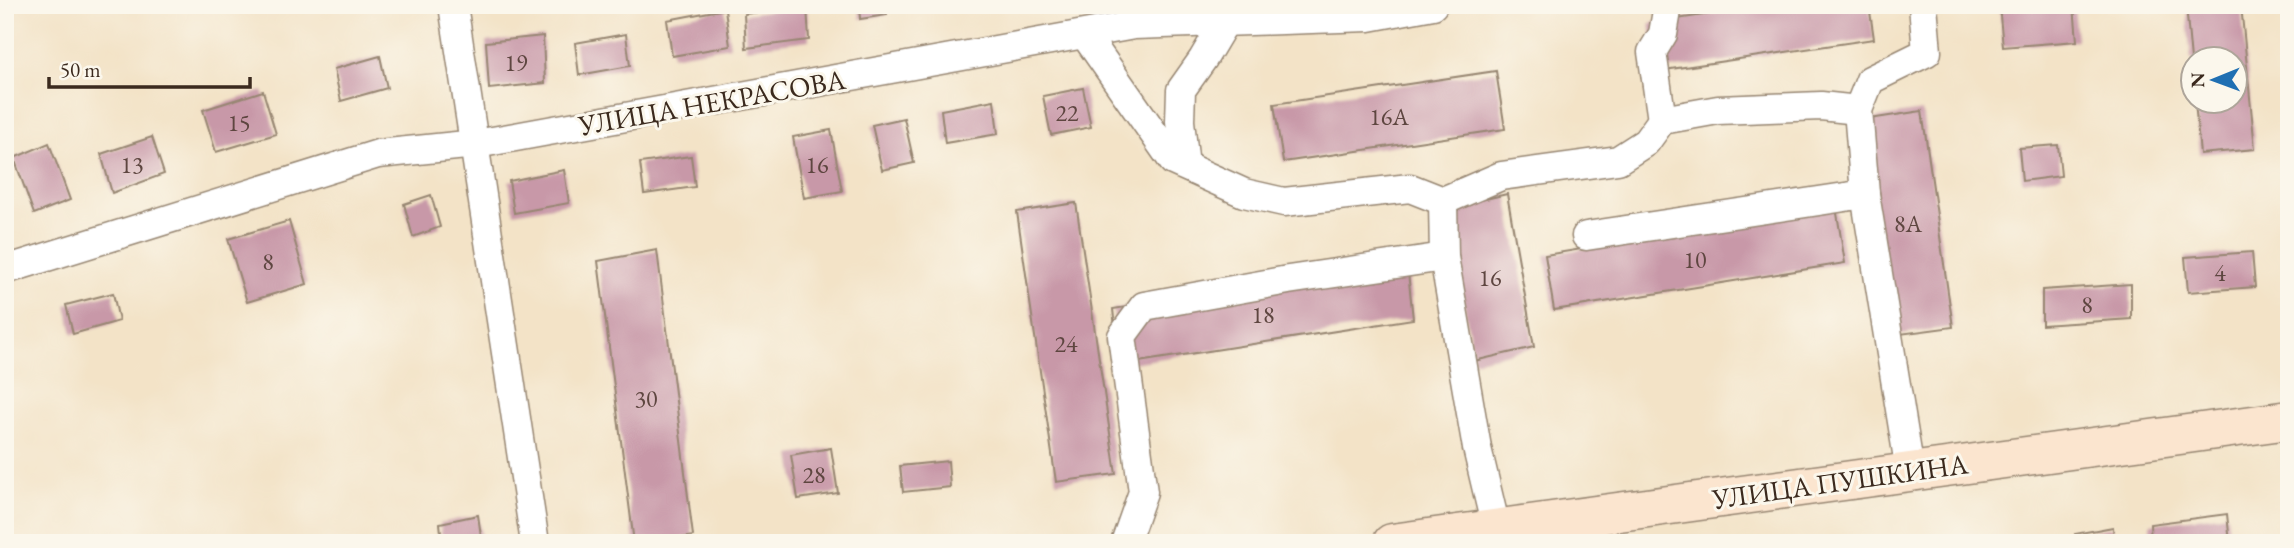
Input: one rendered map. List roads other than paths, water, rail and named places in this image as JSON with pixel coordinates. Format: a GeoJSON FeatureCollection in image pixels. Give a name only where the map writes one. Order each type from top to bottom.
{"type":"FeatureCollection","features":[{"type":"Feature","properties":{"kind":"main road","name":"УЛИЦА ПУШКИНА"},"geometry":{"type":"LineString","coordinates":[[1392,543],[2289,420]]}},
{"type":"Feature","properties":{"kind":"street"},"geometry":{"type":"LineString","coordinates":[[453,5],[535,543]]}},
{"type":"Feature","properties":{"kind":"street","name":"УЛИЦА НЕКРАСОВА"},"geometry":{"type":"LineString","coordinates":[[5,270],[378,154],[476,144],[1134,25],[1369,17],[1433,5]]}},
{"type":"Feature","properties":{"kind":"street"},"geometry":{"type":"LineString","coordinates":[[1662,120],[1652,52],[1663,34],[1668,5]]}},
{"type":"Feature","properties":{"kind":"street"},"geometry":{"type":"LineString","coordinates":[[1910,471],[1865,194],[1858,110],[1870,80],[1927,52],[1923,5]]}},
{"type":"Feature","properties":{"kind":"street"},"geometry":{"type":"LineString","coordinates":[[1185,166],[1180,121],[1181,90],[1225,22]]}},
{"type":"Feature","properties":{"kind":"street"},"geometry":{"type":"LineString","coordinates":[[1085,35],[1174,161],[1244,192],[1284,202],[1410,188],[1443,201],[1501,176],[1618,160],[1646,142],[1662,120],[1718,110],[1821,106],[1858,110]]}},
{"type":"Feature","properties":{"kind":"street"},"geometry":{"type":"LineString","coordinates":[[1586,236],[1865,194]]}},
{"type":"Feature","properties":{"kind":"street"},"geometry":{"type":"LineString","coordinates":[[1443,201],[1444,257],[1477,448],[1496,528]]}},
{"type":"Feature","properties":{"kind":"street"},"geometry":{"type":"LineString","coordinates":[[1125,543],[1143,492],[1122,336],[1144,306],[1288,280],[1444,257]]}}]}
